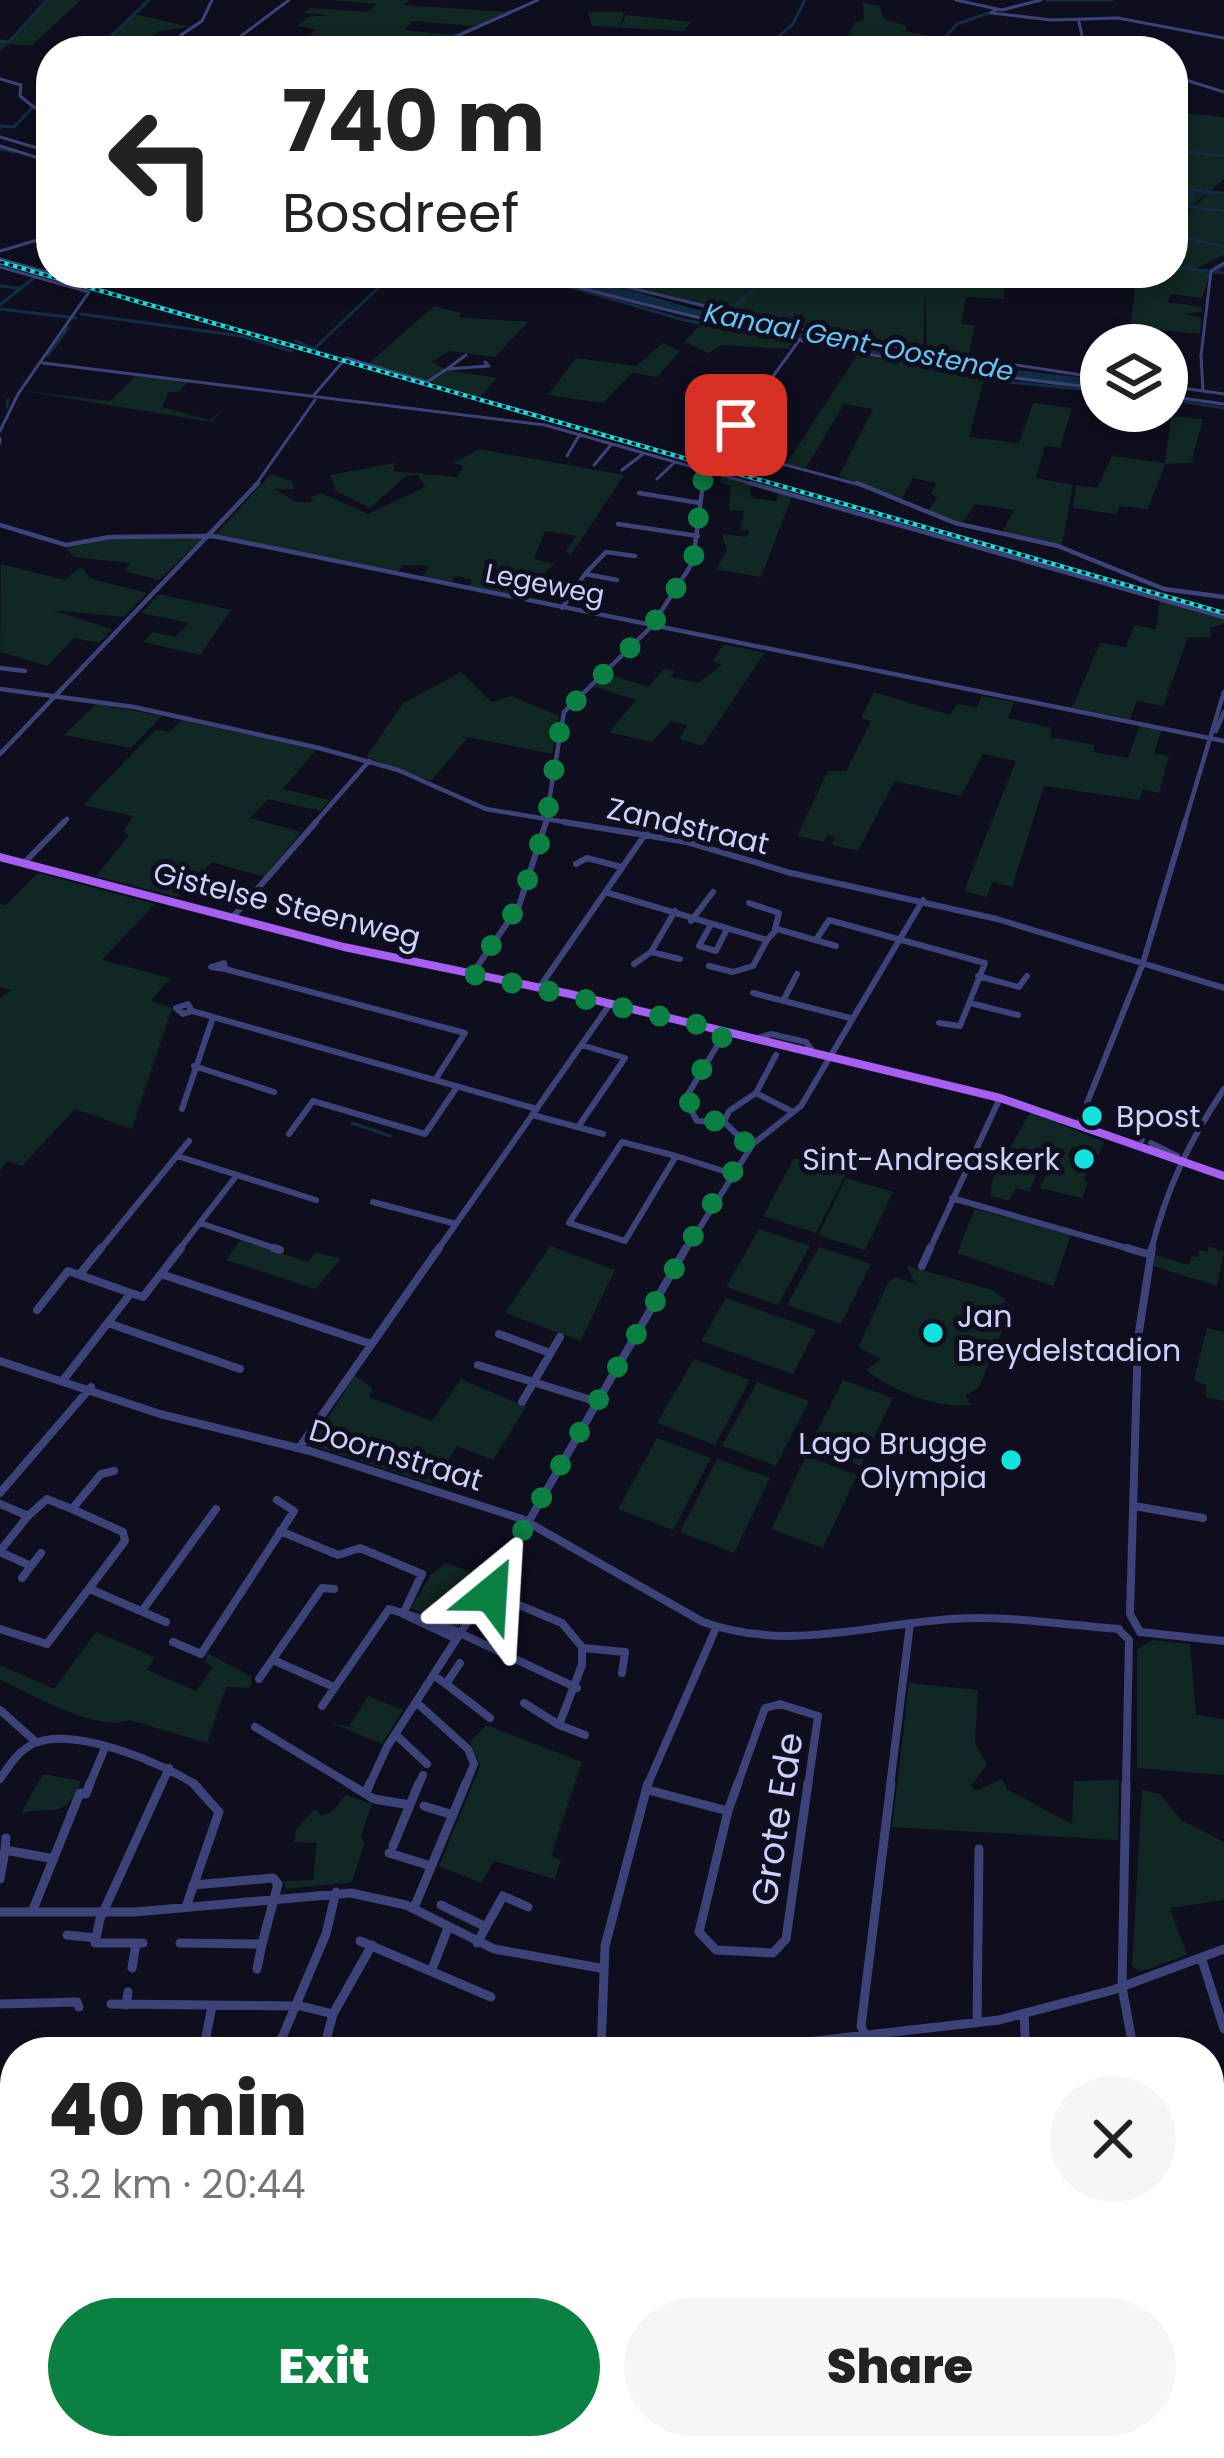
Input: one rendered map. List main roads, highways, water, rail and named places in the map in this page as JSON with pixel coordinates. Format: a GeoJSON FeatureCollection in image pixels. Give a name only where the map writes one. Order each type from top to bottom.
{"type":"FeatureCollection","features":[{"type":"Feature","properties":{"kind":"main road","name":"Gistelse Steenweg"},"geometry":{"type":"LineString","coordinates":[[0,857],[232,918],[1000,1098],[1149,1143],[1224,1176]]}},
{"type":"Feature","properties":{"kind":"water"},"geometry":{"type":"Polygon","coordinates":[[[585,288],[620,288],[861,345],[1080,377],[1080,385],[995,377],[698,319],[585,288]]]}},
{"type":"Feature","properties":{"kind":"waterway"},"geometry":{"type":"LineString","coordinates":[[0,41],[9,42],[47,0]]}},
{"type":"Feature","properties":{"kind":"waterway"},"geometry":{"type":"LineString","coordinates":[[111,36],[149,0]]}},
{"type":"Feature","properties":{"kind":"waterway"},"geometry":{"type":"LineString","coordinates":[[779,36],[793,24],[805,0]]}},
{"type":"Feature","properties":{"kind":"waterway"},"geometry":{"type":"LineString","coordinates":[[1047,0],[1112,0]]}},
{"type":"Feature","properties":{"kind":"waterway"},"geometry":{"type":"LineString","coordinates":[[454,36],[511,11]]}},
{"type":"Feature","properties":{"kind":"waterway"},"geometry":{"type":"LineString","coordinates":[[946,36],[957,24],[989,13]]}},
{"type":"Feature","properties":{"kind":"waterway"},"geometry":{"type":"LineString","coordinates":[[0,126],[14,127],[32,108]]}},
{"type":"Feature","properties":{"kind":"waterway"},"geometry":{"type":"LineString","coordinates":[[0,149],[14,152]]}},
{"type":"Feature","properties":{"kind":"waterway"},"geometry":{"type":"LineString","coordinates":[[1188,152],[1224,156]]}},
{"type":"Feature","properties":{"kind":"waterway"},"geometry":{"type":"LineString","coordinates":[[1188,189],[1202,191]]}},
{"type":"Feature","properties":{"kind":"waterway"},"geometry":{"type":"LineString","coordinates":[[1188,195],[1191,192]]}},
{"type":"Feature","properties":{"kind":"waterway"},"geometry":{"type":"LineString","coordinates":[[1205,192],[1224,193]]}},
{"type":"Feature","properties":{"kind":"waterway"},"geometry":{"type":"LineString","coordinates":[[1188,199],[1193,194]]}},
{"type":"Feature","properties":{"kind":"waterway"},"geometry":{"type":"LineString","coordinates":[[1190,207],[1224,211]]}},
{"type":"Feature","properties":{"kind":"waterway"},"geometry":{"type":"LineString","coordinates":[[1188,239],[1224,246]]}},
{"type":"Feature","properties":{"kind":"waterway"},"geometry":{"type":"LineString","coordinates":[[1215,272],[1224,265]]}},
{"type":"Feature","properties":{"kind":"waterway"},"geometry":{"type":"LineString","coordinates":[[1188,269],[1208,271]]}},
{"type":"Feature","properties":{"kind":"waterway"},"geometry":{"type":"LineString","coordinates":[[1213,272],[1224,273]]}},
{"type":"Feature","properties":{"kind":"waterway"},"geometry":{"type":"LineString","coordinates":[[0,305],[36,276]]}},
{"type":"Feature","properties":{"kind":"waterway"},"geometry":{"type":"LineString","coordinates":[[0,286],[18,288]]}},
{"type":"Feature","properties":{"kind":"waterway"},"geometry":{"type":"LineString","coordinates":[[316,347],[378,288]]}},
{"type":"Feature","properties":{"kind":"waterway","name":"Kanaal Gent-Oostende"},"geometry":{"type":"LineString","coordinates":[[574,288],[684,320],[772,336]]}},
{"type":"Feature","properties":{"kind":"waterway","name":"Kanaal Gent-Oostende"},"geometry":{"type":"LineString","coordinates":[[726,314],[755,288]]}},
{"type":"Feature","properties":{"kind":"waterway"},"geometry":{"type":"LineString","coordinates":[[0,309],[76,318]]}},
{"type":"Feature","properties":{"kind":"waterway"},"geometry":{"type":"LineString","coordinates":[[81,314],[241,336],[291,351]]}},
{"type":"Feature","properties":{"kind":"waterway"},"geometry":{"type":"LineString","coordinates":[[48,355],[68,328]]}},
{"type":"Feature","properties":{"kind":"waterway"},"geometry":{"type":"LineString","coordinates":[[296,341],[316,350]]}},
{"type":"Feature","properties":{"kind":"waterway","name":"Kanaal Gent-Oostende"},"geometry":{"type":"LineString","coordinates":[[885,359],[997,381],[1080,389]]}},
{"type":"Feature","properties":{"kind":"waterway"},"geometry":{"type":"LineString","coordinates":[[7,407],[8,400]]}},
{"type":"Feature","properties":{"kind":"waterway"},"geometry":{"type":"LineString","coordinates":[[1188,402],[1224,408]]}},
{"type":"Feature","properties":{"kind":"waterway"},"geometry":{"type":"LineString","coordinates":[[352,1123],[390,1136]]}},
{"type":"Feature","properties":{"kind":"railway"},"geometry":{"type":"LineString","coordinates":[[0,262],[36,272]]}},
{"type":"Feature","properties":{"kind":"railway"},"geometry":{"type":"LineString","coordinates":[[91,288],[1224,613]]}},
{"type":"Feature","properties":{"kind":"place","name":"Bpost"},"geometry":{"type":"Point","coordinates":[1092,1116]}},
{"type":"Feature","properties":{"kind":"place","name":"Sint-Andreaskerk"},"geometry":{"type":"Point","coordinates":[1084,1159]}},
{"type":"Feature","properties":{"kind":"place","name":"Jan Breydelstadion"},"geometry":{"type":"Point","coordinates":[933,1333]}},
{"type":"Feature","properties":{"kind":"place","name":"Lago Brugge Olympia"},"geometry":{"type":"Point","coordinates":[1011,1460]}}]}
